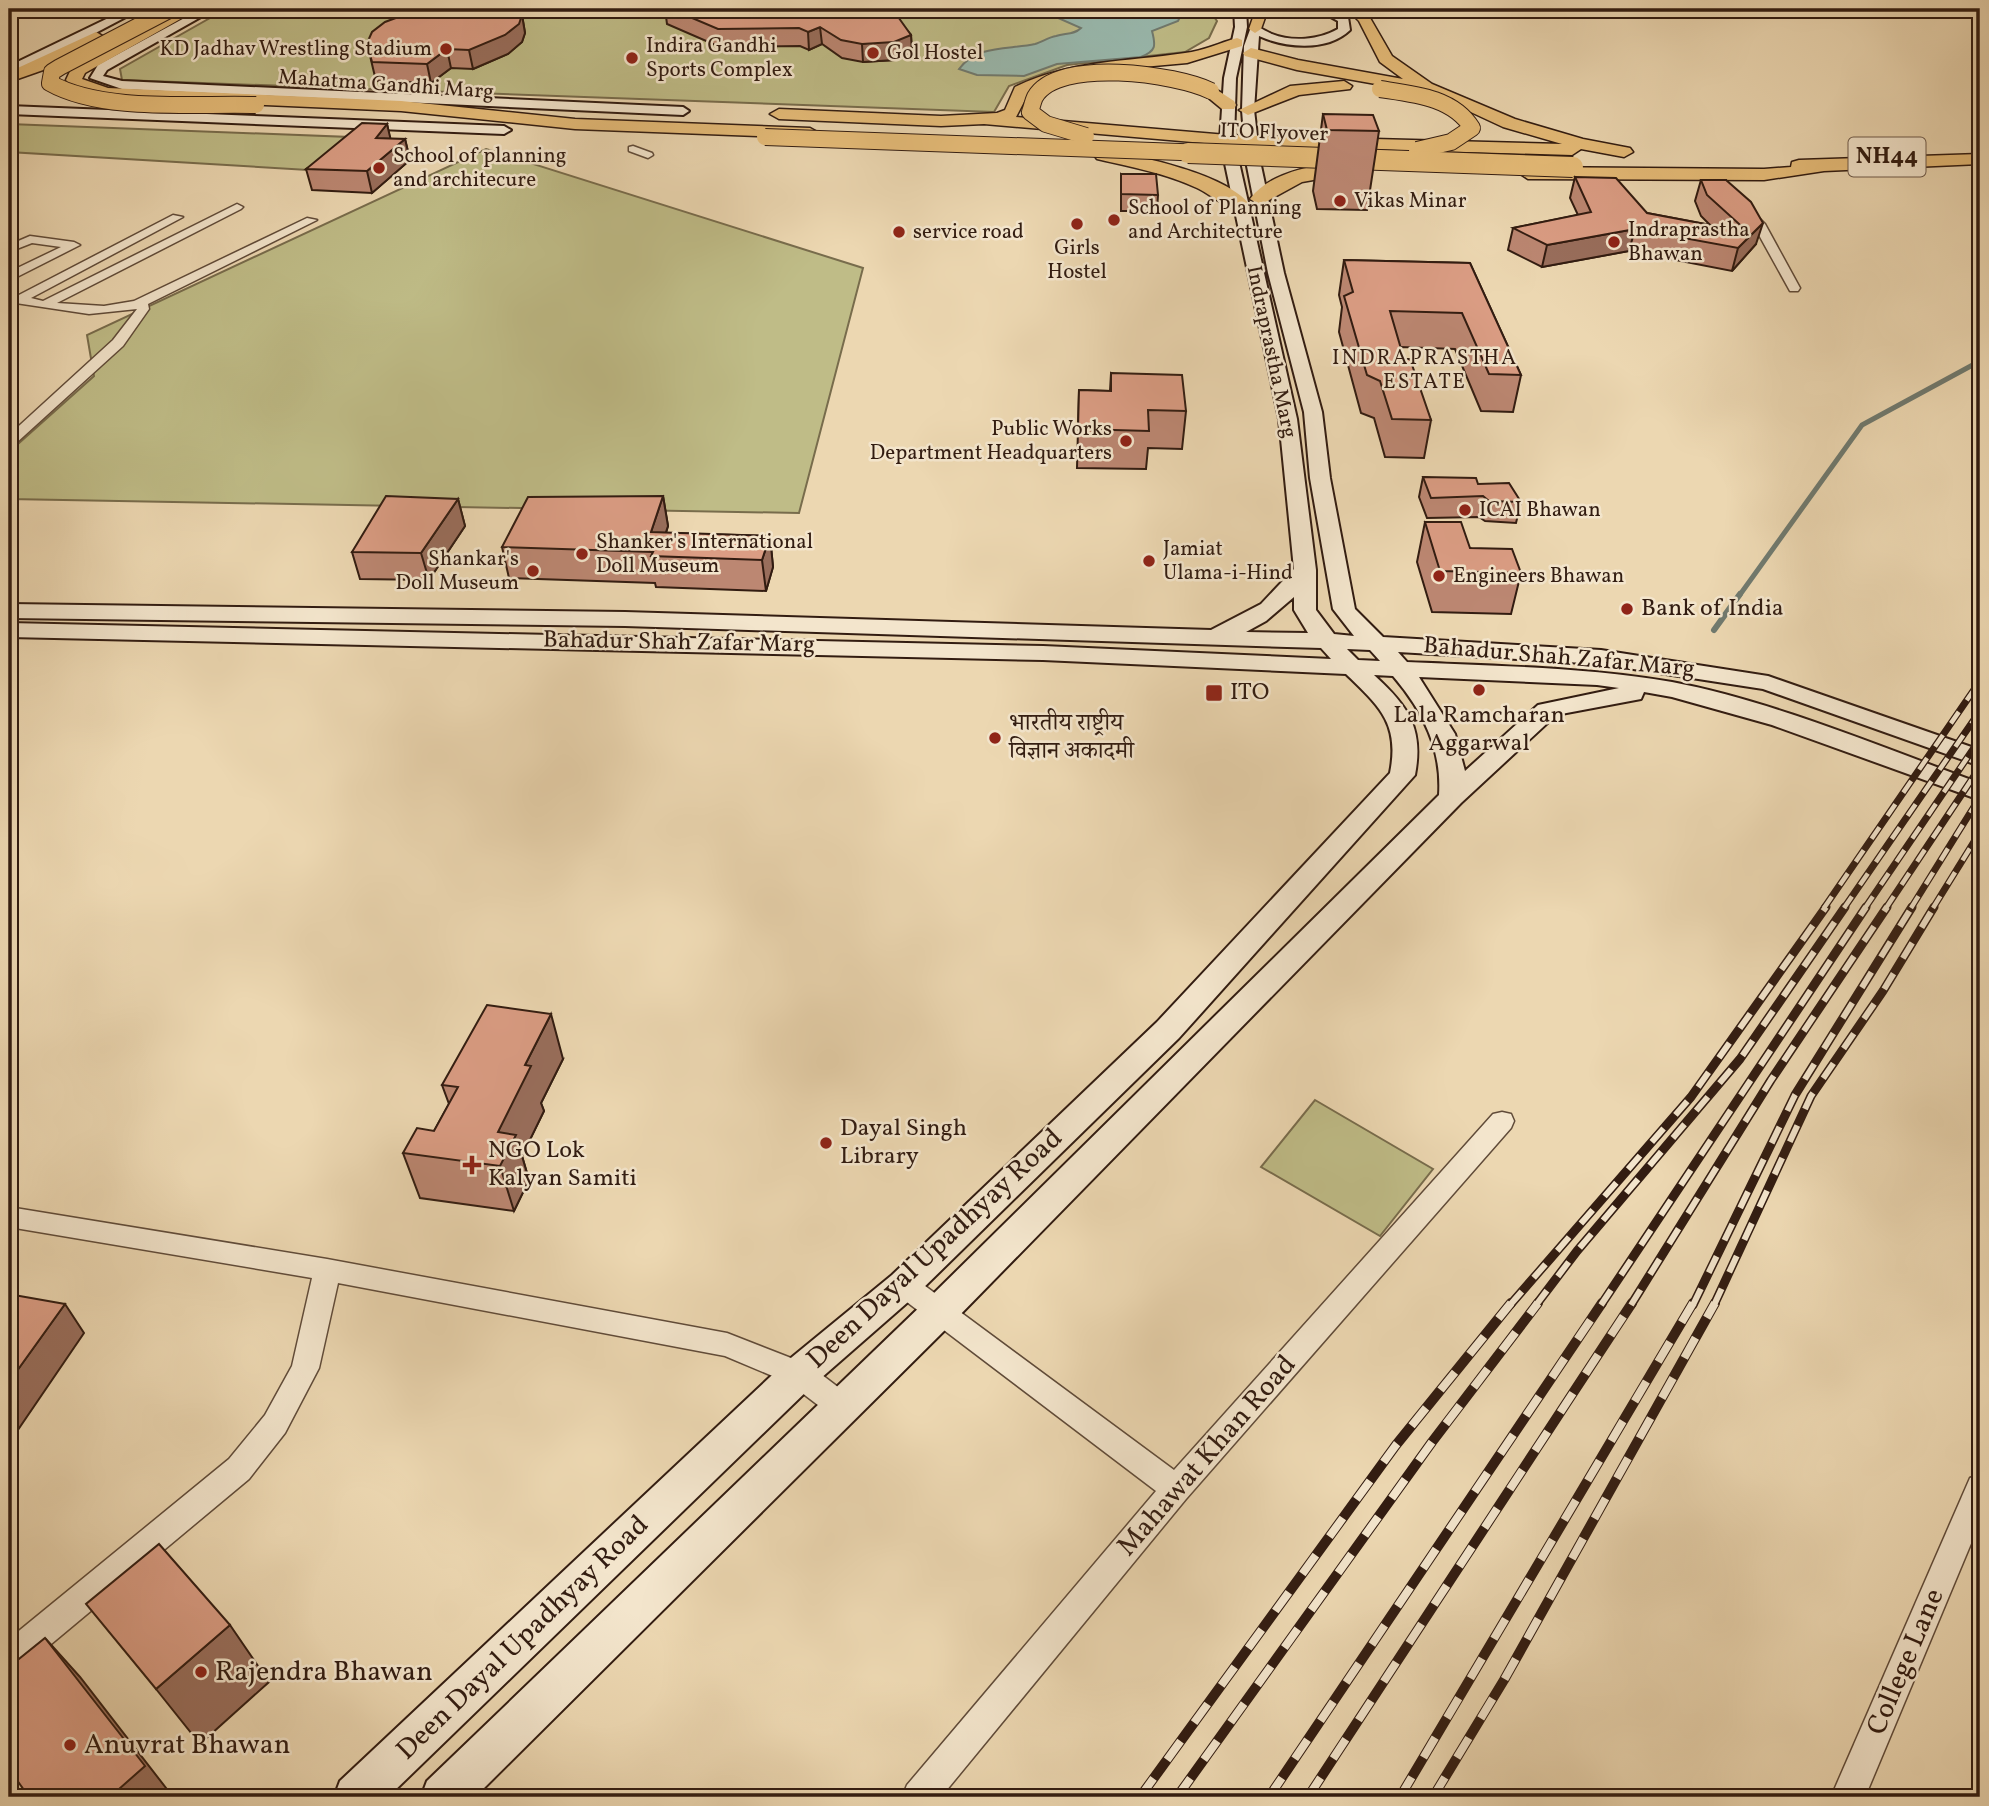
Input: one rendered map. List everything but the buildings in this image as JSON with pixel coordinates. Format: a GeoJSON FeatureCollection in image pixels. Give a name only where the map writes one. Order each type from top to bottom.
{"type":"FeatureCollection","features":[{"type":"Feature","properties":{"kind":"highway"},"geometry":{"type":"LineString","coordinates":[[9,72],[40,66],[153,9]]}},
{"type":"Feature","properties":{"kind":"highway"},"geometry":{"type":"LineString","coordinates":[[171,9],[60,67],[49,78],[50,83],[63,92],[92,98],[337,109],[440,118],[504,130]]}},
{"type":"Feature","properties":{"kind":"highway"},"geometry":{"type":"LineString","coordinates":[[107,93],[85,88],[74,80],[78,70],[191,9]]}},
{"type":"Feature","properties":{"kind":"highway"},"geometry":{"type":"LineString","coordinates":[[1354,9],[1367,16],[1379,49],[1387,60],[1436,90],[1509,123],[1580,144],[1624,152]]}},
{"type":"Feature","properties":{"kind":"highway"},"geometry":{"type":"LineString","coordinates":[[985,119],[1012,113],[1021,91],[1056,75],[1097,66],[1213,53],[1246,38],[1297,65],[1436,90]]}},
{"type":"Feature","properties":{"kind":"highway"},"geometry":{"type":"LineString","coordinates":[[1120,144],[1046,124],[1030,113],[1031,103],[1048,86],[1079,75],[1107,72],[1172,75],[1197,83],[1228,105]]}},
{"type":"Feature","properties":{"kind":"highway"},"geometry":{"type":"LineString","coordinates":[[1248,110],[1287,92],[1324,86],[1370,88],[1418,96],[1449,107],[1469,120],[1472,128],[1462,138],[1398,154]]}},
{"type":"Feature","properties":{"kind":"highway","name":"Mahatma Gandhi Marg"},"geometry":{"type":"LineString","coordinates":[[107,93],[424,108],[564,123],[766,133]]}},
{"type":"Feature","properties":{"kind":"highway"},"geometry":{"type":"LineString","coordinates":[[424,108],[683,111],[942,121],[985,119],[1227,140],[1361,141],[1646,152]]}},
{"type":"Feature","properties":{"kind":"highway"},"geometry":{"type":"LineString","coordinates":[[734,113],[766,133]]}},
{"type":"Feature","properties":{"kind":"highway","name":"Mahatma Gandhi Marg"},"geometry":{"type":"LineString","coordinates":[[504,130],[723,135]]}},
{"type":"Feature","properties":{"kind":"highway","name":"ITO Flyover"},"geometry":{"type":"LineString","coordinates":[[723,135],[766,133],[1120,144],[1398,154],[1576,164]]}},
{"type":"Feature","properties":{"kind":"highway","name":"ITO Flyover"},"geometry":{"type":"LineString","coordinates":[[766,133],[1576,164],[1824,165]]}},
{"type":"Feature","properties":{"kind":"highway"},"geometry":{"type":"LineString","coordinates":[[723,135],[769,141],[1681,177],[1804,172],[1824,165]]}},
{"type":"Feature","properties":{"kind":"highway"},"geometry":{"type":"LineString","coordinates":[[1361,141],[1352,147],[1352,155],[1364,166]]}},
{"type":"Feature","properties":{"kind":"highway","name":"NH44"},"geometry":{"type":"LineString","coordinates":[[1793,160],[1980,152]]}},
{"type":"Feature","properties":{"kind":"highway"},"geometry":{"type":"LineString","coordinates":[[1103,155],[1156,164],[1196,178],[1240,205]]}},
{"type":"Feature","properties":{"kind":"highway"},"geometry":{"type":"LineString","coordinates":[[1767,156],[1793,160]]}},
{"type":"Feature","properties":{"kind":"highway","name":"NH44"},"geometry":{"type":"LineString","coordinates":[[1824,165],[1980,159]]}},
{"type":"Feature","properties":{"kind":"highway","name":"ITO Flyover"},"geometry":{"type":"LineString","coordinates":[[1700,166],[1793,160]]}},
{"type":"Feature","properties":{"kind":"highway"},"geometry":{"type":"LineString","coordinates":[[1260,199],[1274,187],[1300,177],[1364,166]]}},
{"type":"Feature","properties":{"kind":"main road"},"geometry":{"type":"LineString","coordinates":[[9,72],[135,9]]}},
{"type":"Feature","properties":{"kind":"main road"},"geometry":{"type":"LineString","coordinates":[[209,9],[102,68],[96,78],[122,85],[683,111]]}},
{"type":"Feature","properties":{"kind":"main road"},"geometry":{"type":"LineString","coordinates":[[1225,9],[1246,38]]}},
{"type":"Feature","properties":{"kind":"main road"},"geometry":{"type":"LineString","coordinates":[[1240,9],[1246,38]]}},
{"type":"Feature","properties":{"kind":"main road"},"geometry":{"type":"LineString","coordinates":[[1246,38],[1252,9]]}},
{"type":"Feature","properties":{"kind":"main road"},"geometry":{"type":"LineString","coordinates":[[1246,38],[1262,9]]}},
{"type":"Feature","properties":{"kind":"main road"},"geometry":{"type":"LineString","coordinates":[[1246,38],[1265,36],[1282,40],[1320,39],[1342,32],[1344,19],[1321,9]]}},
{"type":"Feature","properties":{"kind":"main road","name":"Indraprastha Marg"},"geometry":{"type":"LineString","coordinates":[[1246,38],[1228,105],[1227,140],[1288,419],[1305,570],[1305,610],[1313,625],[1329,641]]}},
{"type":"Feature","properties":{"kind":"main road","name":"Indraprastha Marg"},"geometry":{"type":"LineString","coordinates":[[1246,38],[1253,161],[1276,273],[1313,412],[1320,478],[1348,617],[1376,643],[1401,656],[1453,756],[1455,777],[1452,797]]}},
{"type":"Feature","properties":{"kind":"main road","name":"Mahatma Gandhi Marg"},"geometry":{"type":"LineString","coordinates":[[40,92],[107,93]]}},
{"type":"Feature","properties":{"kind":"main road","name":"Mahatma Gandhi Marg"},"geometry":{"type":"LineString","coordinates":[[9,110],[504,130]]}},
{"type":"Feature","properties":{"kind":"main road"},"geometry":{"type":"LineString","coordinates":[[1198,637],[1226,631],[1260,617],[1284,596],[1305,570]]}},
{"type":"Feature","properties":{"kind":"main road"},"geometry":{"type":"LineString","coordinates":[[1338,573],[1372,624],[1401,656]]}},
{"type":"Feature","properties":{"kind":"main road","name":"Bahadur Shah Zafar Marg"},"geometry":{"type":"LineString","coordinates":[[9,611],[625,619],[1376,643]]}},
{"type":"Feature","properties":{"kind":"main road","name":"Bahadur Shah Zafar Marg"},"geometry":{"type":"LineString","coordinates":[[9,630],[894,648],[1350,665],[1401,656],[1601,657],[1768,683],[1980,758]]}},
{"type":"Feature","properties":{"kind":"main road","name":"Deen Dayal Upadhyay Road"},"geometry":{"type":"LineString","coordinates":[[356,1797],[799,1374],[904,1286],[1168,1030],[1402,775],[1408,745],[1403,725],[1388,702],[1329,641]]}},
{"type":"Feature","properties":{"kind":"main road","name":"Bahadur Shah Zafar Marg"},"geometry":{"type":"LineString","coordinates":[[1401,656],[1597,678],[1674,690],[1745,709],[1860,747],[1980,792]]}},
{"type":"Feature","properties":{"kind":"main road"},"geometry":{"type":"LineString","coordinates":[[1768,683],[1811,684],[1980,743]]}},
{"type":"Feature","properties":{"kind":"main road","name":"Deen Dayal Upadhyay Road"},"geometry":{"type":"LineString","coordinates":[[443,1797],[940,1311],[1452,797],[1547,710],[1591,699],[1674,690]]}},
{"type":"Feature","properties":{"kind":"main road"},"geometry":{"type":"LineString","coordinates":[[1745,709],[1784,735],[1980,811]]}},
{"type":"Feature","properties":{"kind":"street"},"geometry":{"type":"LineString","coordinates":[[633,149],[648,155]]}},
{"type":"Feature","properties":{"kind":"street"},"geometry":{"type":"LineString","coordinates":[[1734,199],[1759,225],[1794,288]]}},
{"type":"Feature","properties":{"kind":"street"},"geometry":{"type":"LineString","coordinates":[[44,305],[237,208]]}},
{"type":"Feature","properties":{"kind":"street"},"geometry":{"type":"LineString","coordinates":[[65,309],[252,214]]}},
{"type":"Feature","properties":{"kind":"street"},"geometry":{"type":"LineString","coordinates":[[13,299],[177,217]]}},
{"type":"Feature","properties":{"kind":"street"},"geometry":{"type":"LineString","coordinates":[[13,299],[65,309],[112,312],[141,303],[312,220]]}},
{"type":"Feature","properties":{"kind":"street"},"geometry":{"type":"LineString","coordinates":[[9,237],[74,245],[9,277]]}},
{"type":"Feature","properties":{"kind":"street"},"geometry":{"type":"LineString","coordinates":[[9,249],[30,239]]}},
{"type":"Feature","properties":{"kind":"street"},"geometry":{"type":"LineString","coordinates":[[9,262],[52,242]]}},
{"type":"Feature","properties":{"kind":"street"},"geometry":{"type":"LineString","coordinates":[[9,442],[118,343],[143,309],[141,303]]}},
{"type":"Feature","properties":{"kind":"street","name":"Mahawat Khan Road"},"geometry":{"type":"LineString","coordinates":[[919,1797],[1176,1489],[1502,1121]]}},
{"type":"Feature","properties":{"kind":"street"},"geometry":{"type":"LineString","coordinates":[[9,1217],[327,1270],[727,1345],[799,1374],[841,1406]]}},
{"type":"Feature","properties":{"kind":"street"},"geometry":{"type":"LineString","coordinates":[[9,1659],[239,1469],[275,1424],[305,1368],[318,1320],[327,1270]]}},
{"type":"Feature","properties":{"kind":"street"},"geometry":{"type":"LineString","coordinates":[[904,1286],[1176,1489]]}},
{"type":"Feature","properties":{"kind":"street","name":"College Lane"},"geometry":{"type":"LineString","coordinates":[[1848,1797],[1980,1488]]}},
{"type":"Feature","properties":{"kind":"shaded area","name":"Indira Gandhi Sports Complex"},"geometry":{"type":"Polygon","coordinates":[[[226,9],[1208,9],[1217,21],[1209,38],[1185,52],[1067,65],[1009,86],[994,112],[122,80],[120,69],[226,9]]]}},
{"type":"Feature","properties":{"kind":"shaded area"},"geometry":{"type":"Polygon","coordinates":[[[9,124],[349,137],[308,170],[9,152],[9,124]]]}},
{"type":"Feature","properties":{"kind":"shaded area"},"geometry":{"type":"Polygon","coordinates":[[[486,149],[863,268],[799,513],[9,499],[9,452],[94,376],[87,335],[486,149]]]}},
{"type":"Feature","properties":{"kind":"shaded area"},"geometry":{"type":"Polygon","coordinates":[[[1315,1100],[1433,1169],[1380,1236],[1261,1167],[1315,1100]]]}},
{"type":"Feature","properties":{"kind":"water"},"geometry":{"type":"Polygon","coordinates":[[[965,9],[1170,9],[1181,15],[1178,21],[1152,31],[1154,47],[1150,53],[1141,57],[1057,64],[1024,76],[977,75],[959,69],[975,55],[994,49],[1035,44],[1081,28],[1047,13],[999,15],[965,9]]]}},
{"type":"Feature","properties":{"kind":"waterway"},"geometry":{"type":"LineString","coordinates":[[1739,596],[1862,425],[1980,361]]}},
{"type":"Feature","properties":{"kind":"waterway"},"geometry":{"type":"LineString","coordinates":[[1714,630],[1740,594]]}},
{"type":"Feature","properties":{"kind":"railway"},"geometry":{"type":"LineString","coordinates":[[1824,908],[1980,681]]}},
{"type":"Feature","properties":{"kind":"railway"},"geometry":{"type":"LineString","coordinates":[[1844,908],[1980,711]]}},
{"type":"Feature","properties":{"kind":"railway"},"geometry":{"type":"LineString","coordinates":[[1865,908],[1980,739]]}},
{"type":"Feature","properties":{"kind":"railway"},"geometry":{"type":"LineString","coordinates":[[1886,908],[1980,767]]}},
{"type":"Feature","properties":{"kind":"railway"},"geometry":{"type":"LineString","coordinates":[[1911,908],[1980,797]]}},
{"type":"Feature","properties":{"kind":"railway"},"geometry":{"type":"LineString","coordinates":[[1933,908],[1980,832]]}},
{"type":"Feature","properties":{"kind":"railway"},"geometry":{"type":"LineString","coordinates":[[1510,1305],[1691,1097],[1826,907]]}},
{"type":"Feature","properties":{"kind":"railway"},"geometry":{"type":"LineString","coordinates":[[1536,1305],[1577,1251],[1740,1059],[1845,907]]}},
{"type":"Feature","properties":{"kind":"railway"},"geometry":{"type":"LineString","coordinates":[[1601,1305],[1866,907]]}},
{"type":"Feature","properties":{"kind":"railway"},"geometry":{"type":"LineString","coordinates":[[1631,1305],[1771,1080],[1887,907]]}},
{"type":"Feature","properties":{"kind":"railway"},"geometry":{"type":"LineString","coordinates":[[1693,1305],[1795,1095],[1912,907]]}},
{"type":"Feature","properties":{"kind":"railway"},"geometry":{"type":"LineString","coordinates":[[1715,1304],[1811,1096],[1883,991],[1934,907]]}},
{"type":"Feature","properties":{"kind":"railway"},"geometry":{"type":"LineString","coordinates":[[1140,1797],[1396,1445],[1511,1303]]}},
{"type":"Feature","properties":{"kind":"railway"},"geometry":{"type":"LineString","coordinates":[[1177,1797],[1432,1442],[1538,1303]]}},
{"type":"Feature","properties":{"kind":"railway"},"geometry":{"type":"LineString","coordinates":[[1269,1797],[1602,1303]]}},
{"type":"Feature","properties":{"kind":"railway"},"geometry":{"type":"LineString","coordinates":[[1308,1797],[1632,1303]]}},
{"type":"Feature","properties":{"kind":"railway"},"geometry":{"type":"LineString","coordinates":[[1400,1797],[1693,1303]]}},
{"type":"Feature","properties":{"kind":"railway"},"geometry":{"type":"LineString","coordinates":[[1433,1797],[1504,1680],[1715,1304]]}},
{"type":"Feature","properties":{"kind":"place","name":"KD Jadhav Wrestling Stadium"},"geometry":{"type":"Point","coordinates":[446,49]}},
{"type":"Feature","properties":{"kind":"place","name":"Gol Hostel"},"geometry":{"type":"Point","coordinates":[873,53]}},
{"type":"Feature","properties":{"kind":"place","name":"Indira Gandhi Sports Complex"},"geometry":{"type":"Point","coordinates":[632,58]}},
{"type":"Feature","properties":{"kind":"place","name":"School of planning and architecure"},"geometry":{"type":"Point","coordinates":[379,168]}},
{"type":"Feature","properties":{"kind":"place","name":"Vikas Minar"},"geometry":{"type":"Point","coordinates":[1340,201]}},
{"type":"Feature","properties":{"kind":"place","name":"School of Planning and Architecture"},"geometry":{"type":"Point","coordinates":[1114,220]}},
{"type":"Feature","properties":{"kind":"place","name":"Girls Hostel"},"geometry":{"type":"Point","coordinates":[1077,224]}},
{"type":"Feature","properties":{"kind":"place","name":"service road"},"geometry":{"type":"Point","coordinates":[899,232]}},
{"type":"Feature","properties":{"kind":"place","name":"Indraprastha Bhawan"},"geometry":{"type":"Point","coordinates":[1614,242]}},
{"type":"Feature","properties":{"kind":"place","name":"Public Works Department Headquarters"},"geometry":{"type":"Point","coordinates":[1126,441]}},
{"type":"Feature","properties":{"kind":"place","name":"ICAI Bhawan"},"geometry":{"type":"Point","coordinates":[1465,510]}},
{"type":"Feature","properties":{"kind":"place","name":"Shanker's International Doll Museum"},"geometry":{"type":"Point","coordinates":[582,554]}},
{"type":"Feature","properties":{"kind":"place","name":"Jamiat Ulama-i-Hind"},"geometry":{"type":"Point","coordinates":[1149,561]}},
{"type":"Feature","properties":{"kind":"place","name":"Shankar's Doll Museum"},"geometry":{"type":"Point","coordinates":[533,571]}},
{"type":"Feature","properties":{"kind":"place","name":"Engineers Bhawan"},"geometry":{"type":"Point","coordinates":[1439,576]}},
{"type":"Feature","properties":{"kind":"place","name":"Bank of India"},"geometry":{"type":"Point","coordinates":[1627,609]}},
{"type":"Feature","properties":{"kind":"place","name":"Lala Ramcharan Aggarwal"},"geometry":{"type":"Point","coordinates":[1479,690]}},
{"type":"Feature","properties":{"kind":"place","name":"ITO"},"geometry":{"type":"Point","coordinates":[1214,693]}},
{"type":"Feature","properties":{"kind":"place","name":"भारतीय राष्ट्रीय विज्ञान अकादमी"},"geometry":{"type":"Point","coordinates":[995,738]}},
{"type":"Feature","properties":{"kind":"place","name":"Dayal Singh Library"},"geometry":{"type":"Point","coordinates":[826,1143]}},
{"type":"Feature","properties":{"kind":"place","name":"NGO Lok Kalyan Samiti"},"geometry":{"type":"Point","coordinates":[472,1165]}},
{"type":"Feature","properties":{"kind":"place","name":"Rajendra Bhawan"},"geometry":{"type":"Point","coordinates":[201,1672]}},
{"type":"Feature","properties":{"kind":"place","name":"Anuvrat Bhawan"},"geometry":{"type":"Point","coordinates":[70,1745]}},
{"type":"Feature","properties":{"kind":"district","name":"INDRAPRASTHA ESTATE"},"geometry":{"type":"Point","coordinates":[1425,370]}}]}
